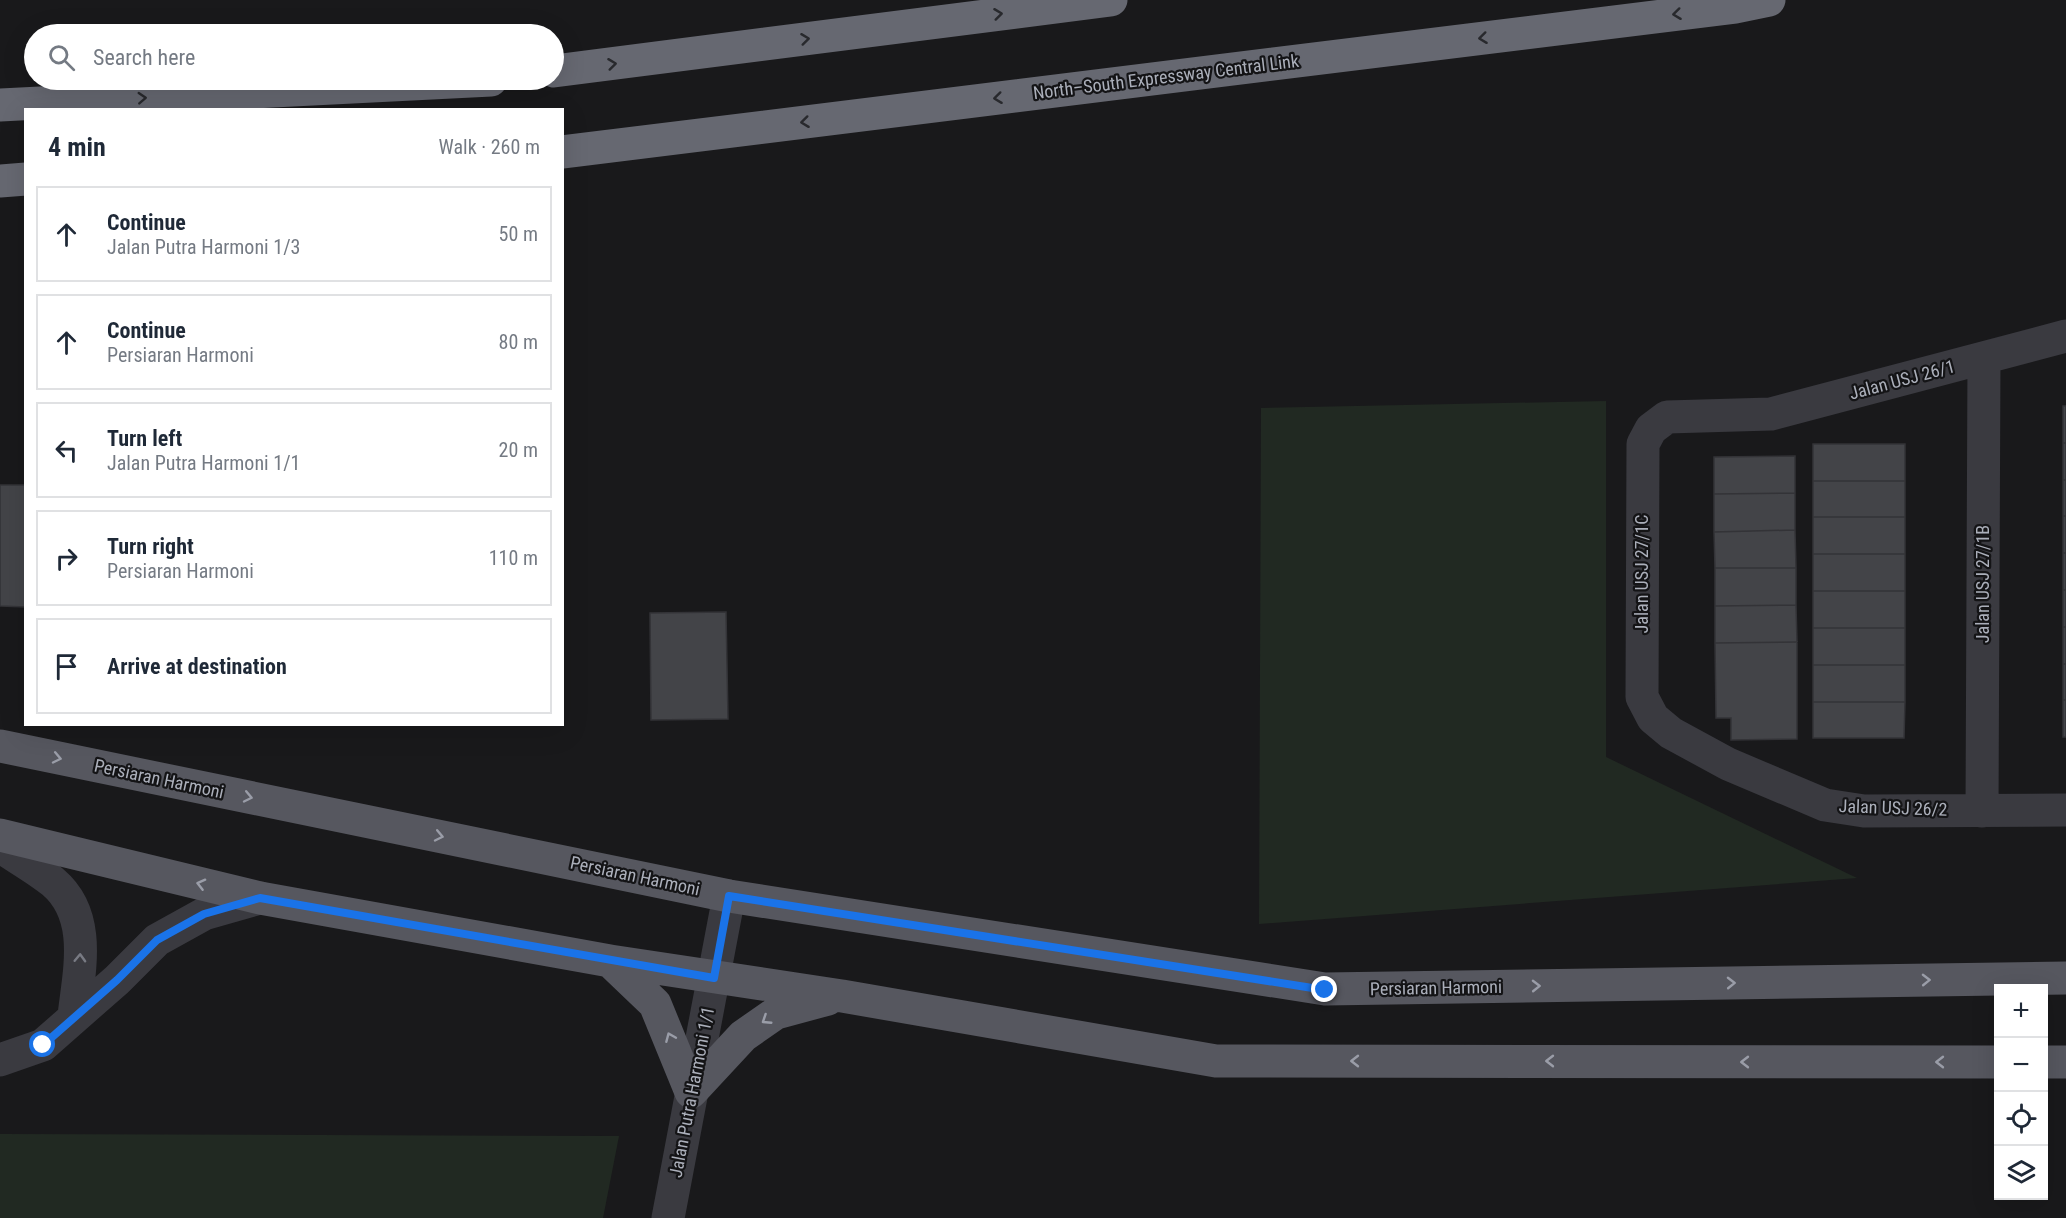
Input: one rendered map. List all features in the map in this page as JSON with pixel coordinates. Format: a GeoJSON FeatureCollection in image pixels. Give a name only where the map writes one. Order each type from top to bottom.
{"type":"FeatureCollection","features":[{"type":"Feature","properties":{"kind":"highway"},"geometry":{"type":"LineString","coordinates":[[564,70],[1111,0]]}},
{"type":"Feature","properties":{"kind":"highway","name":"North–South Expressway Central Link"},"geometry":{"type":"LineString","coordinates":[[564,152],[1735,7],[1769,0]]}},
{"type":"Feature","properties":{"kind":"highway"},"geometry":{"type":"LineString","coordinates":[[0,105],[295,90]]}},
{"type":"Feature","properties":{"kind":"highway"},"geometry":{"type":"LineString","coordinates":[[0,181],[24,179]]}},
{"type":"Feature","properties":{"kind":"main road","name":"Persiaran Harmoni"},"geometry":{"type":"LineString","coordinates":[[0,746],[729,896],[1325,990],[2066,978]]}},
{"type":"Feature","properties":{"kind":"main road"},"geometry":{"type":"LineString","coordinates":[[0,835],[260,898],[610,961],[842,996],[1216,1061],[1994,1062]]}},
{"type":"Feature","properties":{"kind":"main road"},"geometry":{"type":"LineString","coordinates":[[610,961],[656,1004],[691,1092],[743,1035],[776,1013],[842,996]]}},
{"type":"Feature","properties":{"kind":"main road"},"geometry":{"type":"LineString","coordinates":[[2048,1062],[2066,1062]]}},
{"type":"Feature","properties":{"kind":"street","name":"Jalan USJ 26/1"},"geometry":{"type":"LineString","coordinates":[[1737,416],[1781,412],[2066,336]]}},
{"type":"Feature","properties":{"kind":"street","name":"Jalan USJ 27/1B"},"geometry":{"type":"LineString","coordinates":[[1982,811],[1984,358]]}},
{"type":"Feature","properties":{"kind":"street","name":"Jalan USJ 27/1C"},"geometry":{"type":"LineString","coordinates":[[1728,764],[1671,734],[1653,718],[1642,697],[1643,444],[1651,429],[1667,417],[1737,416]]}},
{"type":"Feature","properties":{"kind":"street","name":"Jalan USJ 26/2"},"geometry":{"type":"LineString","coordinates":[[1728,764],[1825,805],[1864,811],[2066,810]]}},
{"type":"Feature","properties":{"kind":"street"},"geometry":{"type":"LineString","coordinates":[[0,846],[55,883],[79,918],[81,959],[74,1017]]}},
{"type":"Feature","properties":{"kind":"street","name":"Jalan Putra Harmoni 1/1"},"geometry":{"type":"LineString","coordinates":[[668,1218],[729,896]]}},
{"type":"Feature","properties":{"kind":"street"},"geometry":{"type":"LineString","coordinates":[[0,1060],[43,1045],[117,980],[157,940],[204,914],[260,898]]}},
{"type":"Feature","properties":{"kind":"shaded area"},"geometry":{"type":"Polygon","coordinates":[[[1606,401],[1606,757],[1857,878],[1259,924],[1261,408],[1606,401]]]}},
{"type":"Feature","properties":{"kind":"shaded area"},"geometry":{"type":"Polygon","coordinates":[[[0,1134],[619,1136],[603,1218],[0,1218],[0,1134]]]}},
{"type":"Feature","properties":{"kind":"building"},"geometry":{"type":"Polygon","coordinates":[[[2063,406],[2066,406],[2066,443],[2063,443],[2063,406]]]}},
{"type":"Feature","properties":{"kind":"building"},"geometry":{"type":"Polygon","coordinates":[[[2063,443],[2066,443],[2066,480],[2063,480],[2063,443]]]}},
{"type":"Feature","properties":{"kind":"building"},"geometry":{"type":"Polygon","coordinates":[[[1813,444],[1905,444],[1905,481],[1813,481],[1813,444]]]}},
{"type":"Feature","properties":{"kind":"building"},"geometry":{"type":"Polygon","coordinates":[[[1795,456],[1795,493],[1714,494],[1714,457],[1795,456]]]}},
{"type":"Feature","properties":{"kind":"building"},"geometry":{"type":"Polygon","coordinates":[[[2063,480],[2066,480],[2066,516],[2063,516],[2063,480]]]}},
{"type":"Feature","properties":{"kind":"building"},"geometry":{"type":"Polygon","coordinates":[[[1813,481],[1905,481],[1905,517],[1813,517],[1813,481]]]}},
{"type":"Feature","properties":{"kind":"building"},"geometry":{"type":"Polygon","coordinates":[[[0,485],[24,485],[24,607],[0,606],[0,485]]]}},
{"type":"Feature","properties":{"kind":"building"},"geometry":{"type":"Polygon","coordinates":[[[1795,493],[1795,530],[1714,532],[1714,494],[1795,493]]]}},
{"type":"Feature","properties":{"kind":"building"},"geometry":{"type":"Polygon","coordinates":[[[2063,516],[2066,516],[2066,553],[2063,553],[2063,516]]]}},
{"type":"Feature","properties":{"kind":"building"},"geometry":{"type":"Polygon","coordinates":[[[1813,517],[1905,517],[1905,554],[1813,554],[1813,517]]]}},
{"type":"Feature","properties":{"kind":"building"},"geometry":{"type":"Polygon","coordinates":[[[1795,530],[1796,568],[1715,568],[1714,532],[1795,530]]]}},
{"type":"Feature","properties":{"kind":"building"},"geometry":{"type":"Polygon","coordinates":[[[2063,553],[2066,553],[2066,590],[2063,590],[2063,553]]]}},
{"type":"Feature","properties":{"kind":"building"},"geometry":{"type":"Polygon","coordinates":[[[1813,554],[1905,554],[1905,591],[1813,591],[1813,554]]]}},
{"type":"Feature","properties":{"kind":"building"},"geometry":{"type":"Polygon","coordinates":[[[1715,568],[1796,568],[1796,605],[1715,606],[1715,568]]]}},
{"type":"Feature","properties":{"kind":"building"},"geometry":{"type":"Polygon","coordinates":[[[2063,590],[2066,590],[2066,627],[2063,627],[2063,590]]]}},
{"type":"Feature","properties":{"kind":"building"},"geometry":{"type":"Polygon","coordinates":[[[1813,591],[1905,591],[1905,628],[1813,628],[1813,591]]]}},
{"type":"Feature","properties":{"kind":"building"},"geometry":{"type":"Polygon","coordinates":[[[1796,605],[1797,642],[1715,643],[1715,606],[1796,605]]]}},
{"type":"Feature","properties":{"kind":"building"},"geometry":{"type":"Polygon","coordinates":[[[726,612],[728,719],[651,720],[650,613],[726,612]]]}},
{"type":"Feature","properties":{"kind":"building"},"geometry":{"type":"Polygon","coordinates":[[[2063,627],[2066,627],[2066,664],[2063,664],[2063,627]]]}},
{"type":"Feature","properties":{"kind":"building"},"geometry":{"type":"Polygon","coordinates":[[[1813,628],[1905,628],[1905,665],[1813,665],[1813,628]]]}},
{"type":"Feature","properties":{"kind":"building"},"geometry":{"type":"Polygon","coordinates":[[[1797,642],[1797,739],[1731,740],[1731,718],[1716,718],[1715,643],[1797,642]]]}},
{"type":"Feature","properties":{"kind":"building"},"geometry":{"type":"Polygon","coordinates":[[[2063,664],[2066,664],[2066,700],[2063,700],[2063,664]]]}},
{"type":"Feature","properties":{"kind":"building"},"geometry":{"type":"Polygon","coordinates":[[[1813,665],[1905,665],[1905,702],[1813,702],[1813,665]]]}},
{"type":"Feature","properties":{"kind":"building"},"geometry":{"type":"Polygon","coordinates":[[[2063,700],[2066,700],[2066,737],[2063,737],[2063,700]]]}},
{"type":"Feature","properties":{"kind":"building"},"geometry":{"type":"Polygon","coordinates":[[[1813,702],[1905,702],[1904,738],[1813,738],[1813,702]]]}},
{"type":"Feature","properties":{"kind":"route"},"geometry":{"type":"LineString","coordinates":[[43,1045],[117,980],[157,940],[204,914],[260,898],[714,978],[729,896],[1325,990]]}}]}
